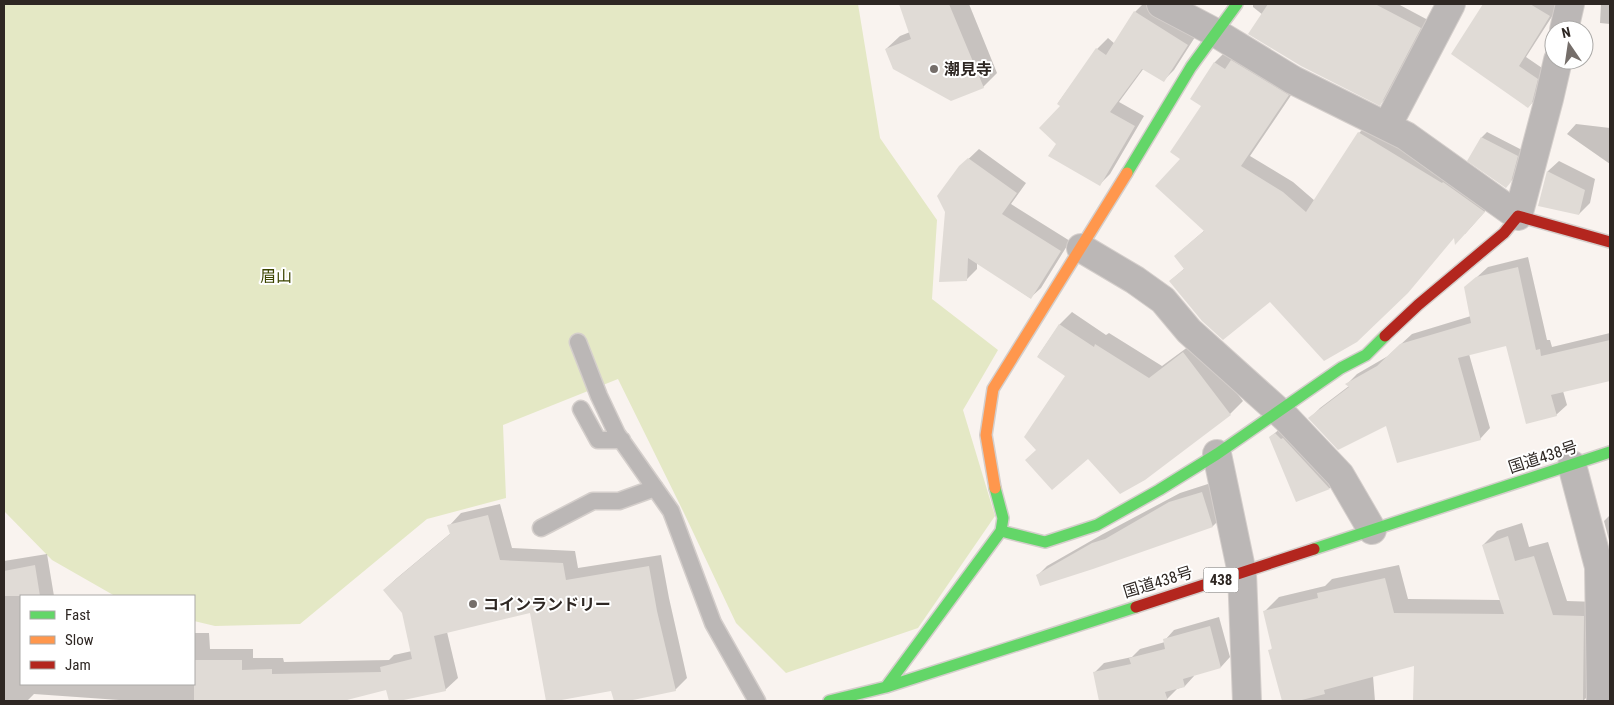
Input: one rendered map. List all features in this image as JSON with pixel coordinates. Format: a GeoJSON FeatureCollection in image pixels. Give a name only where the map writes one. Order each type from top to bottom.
{"type":"FeatureCollection","features":[{"type":"Feature","properties":{"kind":"main road"},"geometry":{"type":"LineString","coordinates":[[886,687],[1001,531],[1003,518],[992,476],[986,434],[993,389],[1191,67],[1237,4]]}},
{"type":"Feature","properties":{"kind":"main road"},"geometry":{"type":"LineString","coordinates":[[1001,531],[1045,542],[1096,525],[1217,454],[1341,368],[1366,355],[1418,305],[1504,233],[1518,216],[1610,242]]}},
{"type":"Feature","properties":{"kind":"main road","name":"国道438号"},"geometry":{"type":"LineString","coordinates":[[829,701],[886,687],[1610,452]]}},
{"type":"Feature","properties":{"kind":"street"},"geometry":{"type":"LineString","coordinates":[[1161,4],[1216,33],[1293,80],[1406,136],[1518,216],[1556,70]]}},
{"type":"Feature","properties":{"kind":"street"},"geometry":{"type":"LineString","coordinates":[[1387,126],[1451,4]]}},
{"type":"Feature","properties":{"kind":"street"},"geometry":{"type":"LineString","coordinates":[[1566,20],[1570,4]]}},
{"type":"Feature","properties":{"kind":"street"},"geometry":{"type":"LineString","coordinates":[[1081,248],[1135,280],[1163,300],[1189,331],[1280,412],[1340,475],[1372,530]]}},
{"type":"Feature","properties":{"kind":"street"},"geometry":{"type":"LineString","coordinates":[[1217,454],[1242,573],[1247,701]]}},
{"type":"Feature","properties":{"kind":"street"},"geometry":{"type":"LineString","coordinates":[[1572,465],[1600,567],[1601,701]]}},
{"type":"Feature","properties":{"kind":"lane"},"geometry":{"type":"LineString","coordinates":[[578,342],[599,396],[617,434],[671,511],[713,623],[757,701]]}},
{"type":"Feature","properties":{"kind":"lane"},"geometry":{"type":"LineString","coordinates":[[580,409],[598,440],[622,440]]}},
{"type":"Feature","properties":{"kind":"lane"},"geometry":{"type":"LineString","coordinates":[[541,528],[593,501],[619,501],[655,488]]}},
{"type":"Feature","properties":{"kind":"green space","name":"眉山"},"geometry":{"type":"Polygon","coordinates":[[[4,4],[858,4],[880,138],[937,220],[932,299],[998,350],[963,410],[995,516],[918,628],[786,673],[736,623],[618,379],[503,425],[506,498],[427,519],[300,624],[215,626],[195,621],[195,595],[113,595],[52,560],[4,511],[4,4]]]}},
{"type":"Feature","properties":{"kind":"building","name":"潮見寺"},"geometry":{"type":"Polygon","coordinates":[[[899,4],[949,4],[984,88],[951,101],[893,69],[885,49],[911,39],[899,4]]]}},
{"type":"Feature","properties":{"kind":"building"},"geometry":{"type":"Polygon","coordinates":[[[1268,4],[1375,4],[1421,28],[1380,106],[1301,66],[1248,34],[1268,4]]]}},
{"type":"Feature","properties":{"kind":"building"},"geometry":{"type":"Polygon","coordinates":[[[1483,4],[1530,4],[1550,16],[1548,20],[1544,20],[1544,26],[1519,66],[1538,79],[1532,103],[1528,108],[1451,54],[1483,4]]]}},
{"type":"Feature","properties":{"kind":"building"},"geometry":{"type":"Polygon","coordinates":[[[1134,11],[1188,45],[1164,82],[1142,69],[1110,112],[1135,126],[1100,186],[1048,156],[1056,144],[1039,128],[1060,106],[1057,104],[1096,48],[1106,55],[1134,11]]]}},
{"type":"Feature","properties":{"kind":"building"},"geometry":{"type":"Polygon","coordinates":[[[1231,60],[1289,95],[1241,166],[1283,192],[1306,212],[1358,132],[1443,182],[1485,212],[1455,245],[1454,238],[1408,293],[1357,342],[1324,361],[1270,302],[1223,340],[1202,321],[1169,281],[1184,269],[1174,256],[1204,231],[1155,186],[1180,159],[1170,152],[1201,106],[1190,99],[1214,62],[1225,69],[1231,60]]]}},
{"type":"Feature","properties":{"kind":"building"},"geometry":{"type":"Polygon","coordinates":[[[1481,137],[1518,156],[1511,182],[1506,188],[1467,161],[1481,137]]]}},
{"type":"Feature","properties":{"kind":"building"},"geometry":{"type":"Polygon","coordinates":[[[968,158],[1017,193],[1002,214],[1061,251],[1031,299],[968,258],[967,281],[939,282],[945,212],[937,196],[959,166],[968,158]]]}},
{"type":"Feature","properties":{"kind":"building"},"geometry":{"type":"Polygon","coordinates":[[[1547,171],[1585,190],[1579,215],[1538,206],[1547,171]]]}},
{"type":"Feature","properties":{"kind":"building"},"geometry":{"type":"Polygon","coordinates":[[[1518,267],[1536,350],[1540,349],[1541,356],[1610,340],[1610,381],[1551,395],[1557,416],[1526,424],[1506,346],[1458,358],[1481,440],[1397,463],[1386,426],[1338,450],[1308,418],[1349,387],[1345,384],[1377,366],[1400,344],[1471,323],[1464,287],[1476,277],[1518,267]]]}},
{"type":"Feature","properties":{"kind":"building"},"geometry":{"type":"Polygon","coordinates":[[[1059,324],[1094,347],[1095,344],[1149,378],[1183,352],[1231,415],[1145,480],[1120,494],[1088,459],[1052,490],[1025,460],[1036,450],[1024,437],[1065,376],[1037,357],[1059,324]]]}},
{"type":"Feature","properties":{"kind":"building"},"geometry":{"type":"Polygon","coordinates":[[[1275,433],[1281,439],[1283,438],[1330,489],[1296,502],[1269,437],[1275,433]]]}},
{"type":"Feature","properties":{"kind":"building"},"geometry":{"type":"Polygon","coordinates":[[[1202,492],[1213,527],[1040,586],[1036,575],[1092,543],[1105,539],[1169,502],[1202,492]]]}},
{"type":"Feature","properties":{"kind":"building"},"geometry":{"type":"Polygon","coordinates":[[[488,515],[500,560],[563,563],[566,580],[649,566],[657,611],[676,691],[628,701],[614,701],[611,691],[556,701],[546,701],[530,613],[434,636],[446,691],[399,701],[389,701],[386,690],[343,701],[194,701],[195,660],[242,660],[242,670],[272,669],[272,674],[381,672],[380,667],[412,659],[402,613],[383,590],[450,534],[447,525],[488,515]]]}},
{"type":"Feature","properties":{"kind":"building"},"geometry":{"type":"Polygon","coordinates":[[[1508,536],[1515,561],[1534,556],[1553,615],[1584,616],[1583,701],[1413,700],[1414,666],[1324,690],[1325,694],[1298,701],[1282,701],[1268,650],[1272,649],[1263,611],[1318,598],[1317,593],[1385,578],[1394,613],[1504,614],[1482,545],[1508,536]]]}},
{"type":"Feature","properties":{"kind":"building"},"geometry":{"type":"Polygon","coordinates":[[[35,565],[40,595],[4,596],[4,571],[35,565]]]}},
{"type":"Feature","properties":{"kind":"building"},"geometry":{"type":"Polygon","coordinates":[[[1210,626],[1221,668],[1183,679],[1185,687],[1165,692],[1168,701],[1099,701],[1093,672],[1131,664],[1129,658],[1165,649],[1163,639],[1210,626]]]}},
{"type":"Feature","properties":{"kind":"traffic: fast"},"geometry":{"type":"LineString","coordinates":[[1127,173],[1191,67],[1237,4]]}},
{"type":"Feature","properties":{"kind":"traffic: fast"},"geometry":{"type":"LineString","coordinates":[[1001,531],[1045,542],[1097,525],[1217,454],[1341,368],[1366,355],[1385,336]]}},
{"type":"Feature","properties":{"kind":"traffic: fast"},"geometry":{"type":"LineString","coordinates":[[1314,549],[1610,452]]}},
{"type":"Feature","properties":{"kind":"traffic: fast"},"geometry":{"type":"LineString","coordinates":[[886,687],[1001,531],[1003,518],[995,488]]}},
{"type":"Feature","properties":{"kind":"traffic: fast"},"geometry":{"type":"LineString","coordinates":[[829,701],[886,687],[1136,607]]}},
{"type":"Feature","properties":{"kind":"traffic: slow"},"geometry":{"type":"LineString","coordinates":[[995,488],[986,435],[993,389],[1127,173]]}},
{"type":"Feature","properties":{"kind":"traffic: jam"},"geometry":{"type":"LineString","coordinates":[[1385,336],[1418,305],[1504,233],[1518,216],[1610,242]]}},
{"type":"Feature","properties":{"kind":"traffic: jam"},"geometry":{"type":"LineString","coordinates":[[1136,607],[1314,549]]}},
{"type":"Feature","properties":{"kind":"place","name":"潮見寺"},"geometry":{"type":"Point","coordinates":[934,69]}},
{"type":"Feature","properties":{"kind":"place","name":"コインランドリー"},"geometry":{"type":"Point","coordinates":[473,604]}}]}
